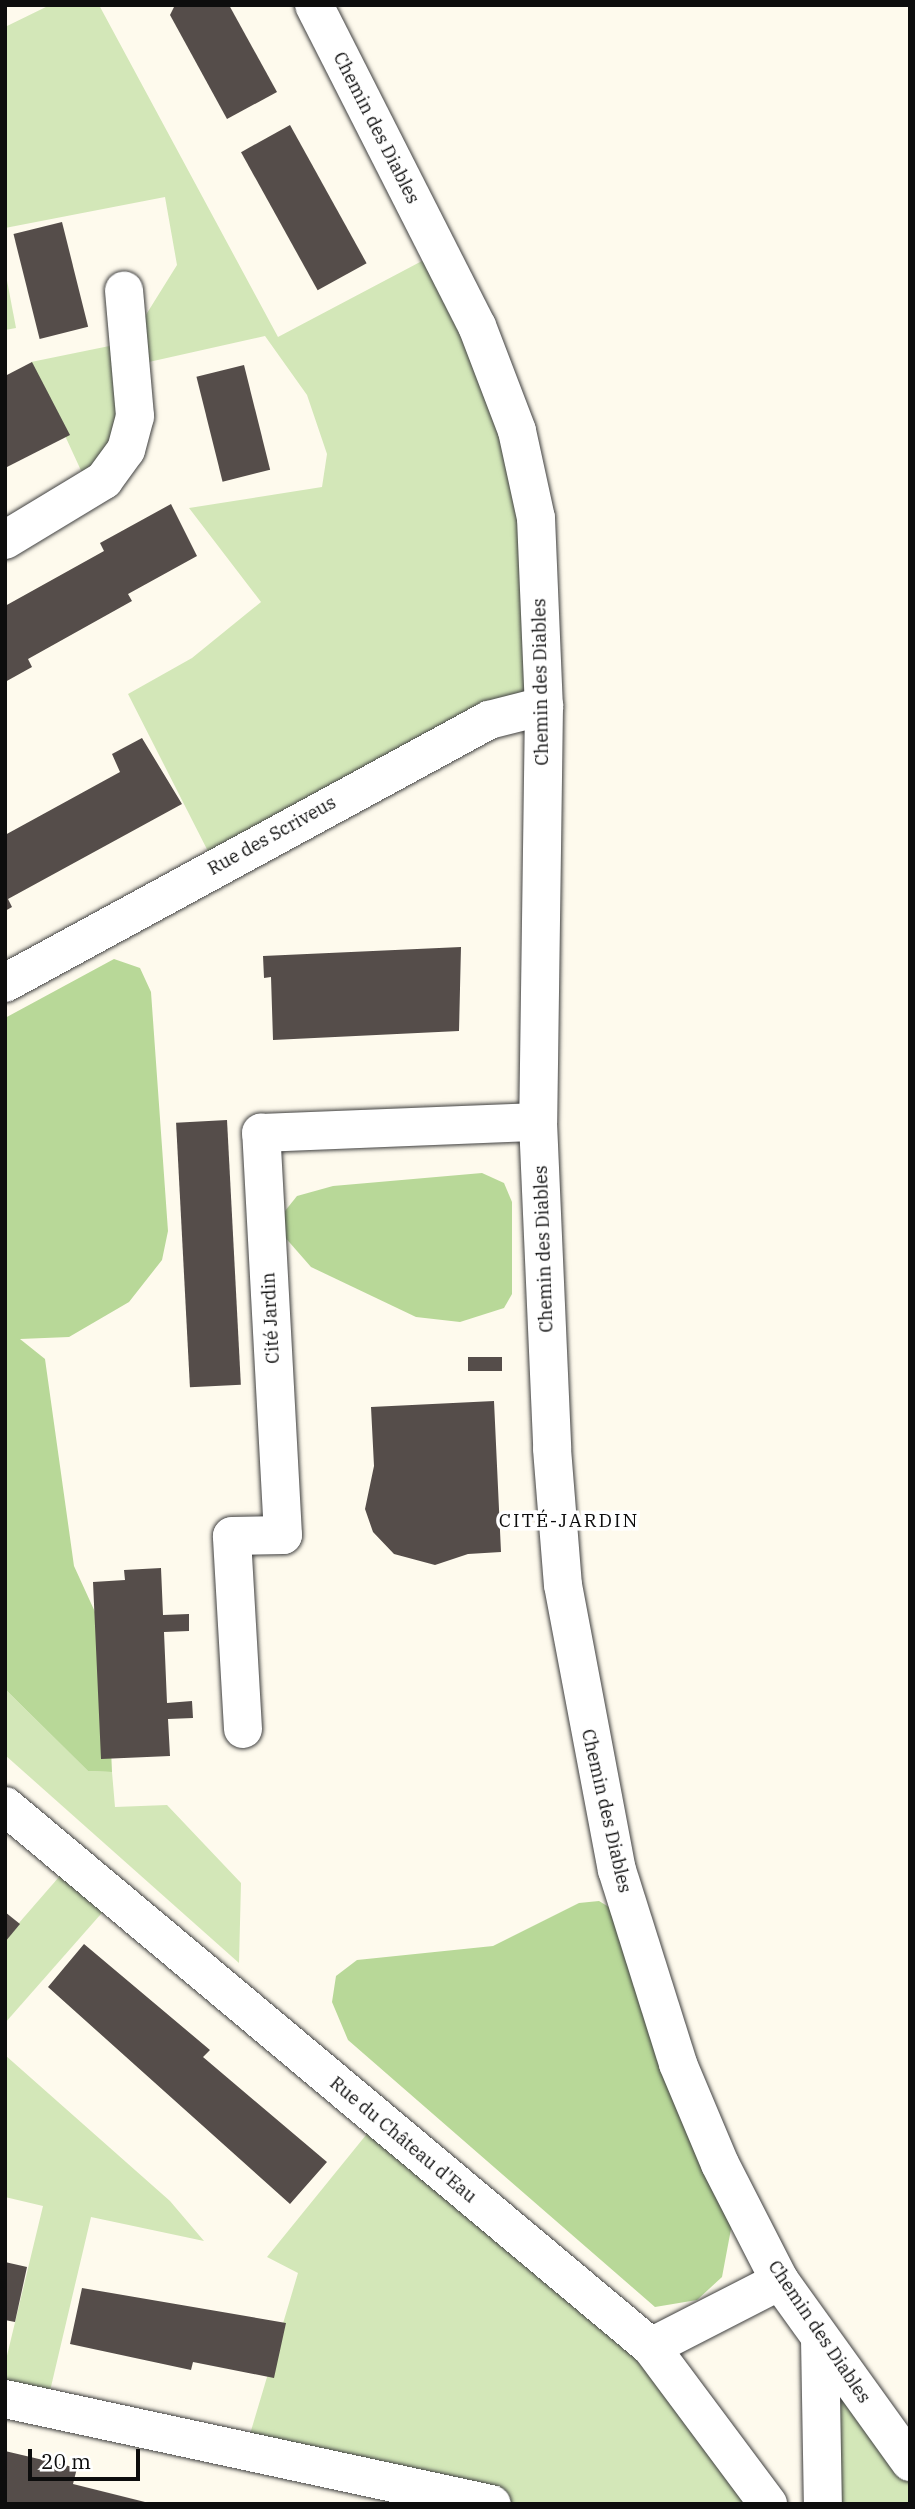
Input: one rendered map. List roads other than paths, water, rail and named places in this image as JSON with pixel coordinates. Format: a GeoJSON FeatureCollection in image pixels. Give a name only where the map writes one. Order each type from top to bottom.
{"type":"FeatureCollection","features":[{"type":"Feature","properties":{"kind":"street","name":"Chemin des Diables"},"geometry":{"type":"LineString","coordinates":[[314,5],[477,326],[517,431],[536,517],[544,706],[538,1122],[563,1585],[590,1753],[617,1870],[678,2064],[780,2281],[910,2462]]}},
{"type":"Feature","properties":{"kind":"street"},"geometry":{"type":"LineString","coordinates":[[5,540],[97,485],[126,450],[135,416],[124,290]]}},
{"type":"Feature","properties":{"kind":"street","name":"Rue des Scriveus"},"geometry":{"type":"LineString","coordinates":[[5,983],[489,720],[544,706]]}},
{"type":"Feature","properties":{"kind":"street","name":"Cité Jardin"},"geometry":{"type":"LineString","coordinates":[[243,1729],[232,1536],[283,1535],[261,1133],[538,1122]]}},
{"type":"Feature","properties":{"kind":"street","name":"Rue du Château d'Eau"},"geometry":{"type":"LineString","coordinates":[[5,1806],[651,2347],[768,2504]]}},
{"type":"Feature","properties":{"kind":"street"},"geometry":{"type":"LineString","coordinates":[[651,2347],[780,2281]]}},
{"type":"Feature","properties":{"kind":"street"},"geometry":{"type":"LineString","coordinates":[[820,2339],[823,2504]]}},
{"type":"Feature","properties":{"kind":"street"},"geometry":{"type":"LineString","coordinates":[[5,2399],[492,2504]]}},
{"type":"Feature","properties":{"kind":"district","name":"CITÉ-JARDIN"},"geometry":{"type":"Point","coordinates":[569,1521]}}]}
